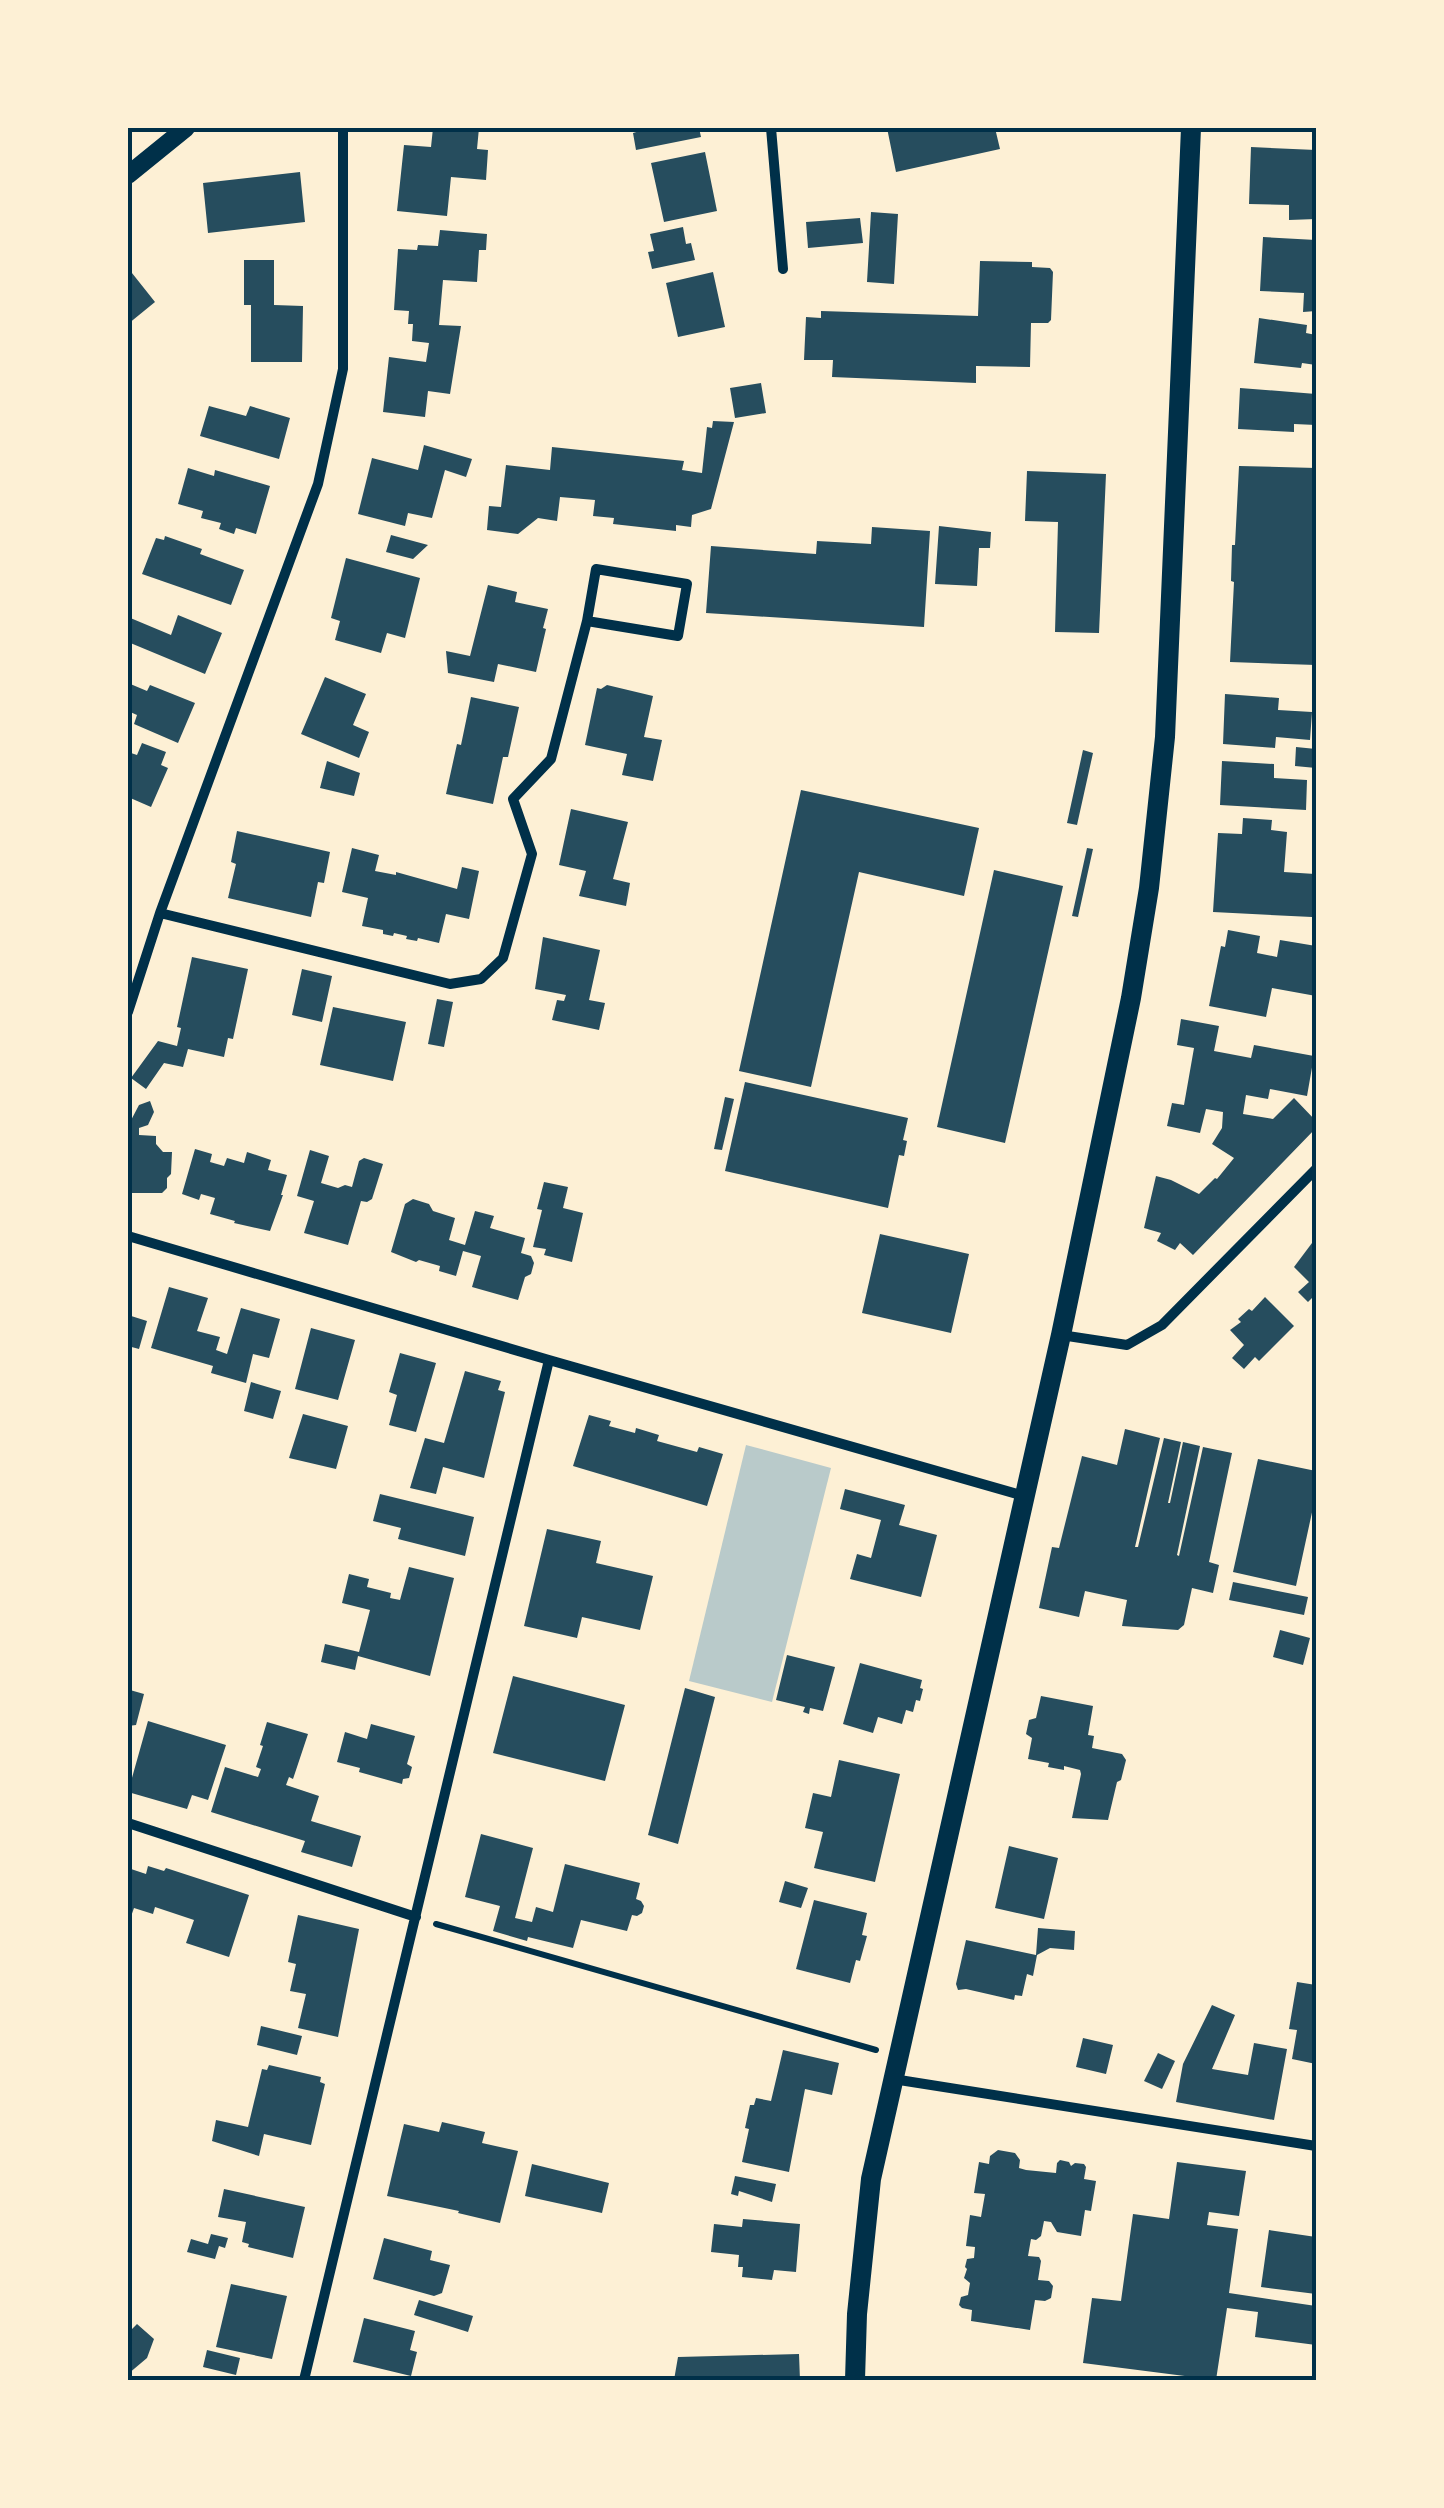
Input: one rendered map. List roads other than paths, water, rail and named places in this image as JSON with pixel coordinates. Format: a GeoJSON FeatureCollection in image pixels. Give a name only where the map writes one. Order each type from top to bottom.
{"type":"FeatureCollection","features":[{"type":"Feature","properties":{"kind":"main road"},"geometry":{"type":"LineString","coordinates":[[854,2380],[856,2314],[871,2179],[1062,1335],[1131,998],[1149,888],[1165,737],[1192,128]]}},
{"type":"Feature","properties":{"kind":"street"},"geometry":{"type":"LineString","coordinates":[[128,175],[186,128]]}},
{"type":"Feature","properties":{"kind":"street"},"geometry":{"type":"LineString","coordinates":[[128,1012],[160,913],[318,484],[343,369],[343,128]]}},
{"type":"Feature","properties":{"kind":"street"},"geometry":{"type":"LineString","coordinates":[[771,128],[783,269]]}},
{"type":"Feature","properties":{"kind":"street"},"geometry":{"type":"LineString","coordinates":[[160,913],[450,984],[480,979],[503,958],[532,854],[514,800],[551,759],[596,569],[687,584],[678,636],[587,620]]}},
{"type":"Feature","properties":{"kind":"street"},"geometry":{"type":"LineString","coordinates":[[1062,1335],[1127,1345],[1162,1326],[1316,1169]]}},
{"type":"Feature","properties":{"kind":"street"},"geometry":{"type":"LineString","coordinates":[[128,1236],[1025,1496]]}},
{"type":"Feature","properties":{"kind":"street"},"geometry":{"type":"LineString","coordinates":[[304,2380],[550,1360]]}},
{"type":"Feature","properties":{"kind":"street"},"geometry":{"type":"LineString","coordinates":[[128,1824],[416,1916]]}},
{"type":"Feature","properties":{"kind":"street"},"geometry":{"type":"LineString","coordinates":[[893,2079],[1316,2146]]}}]}
